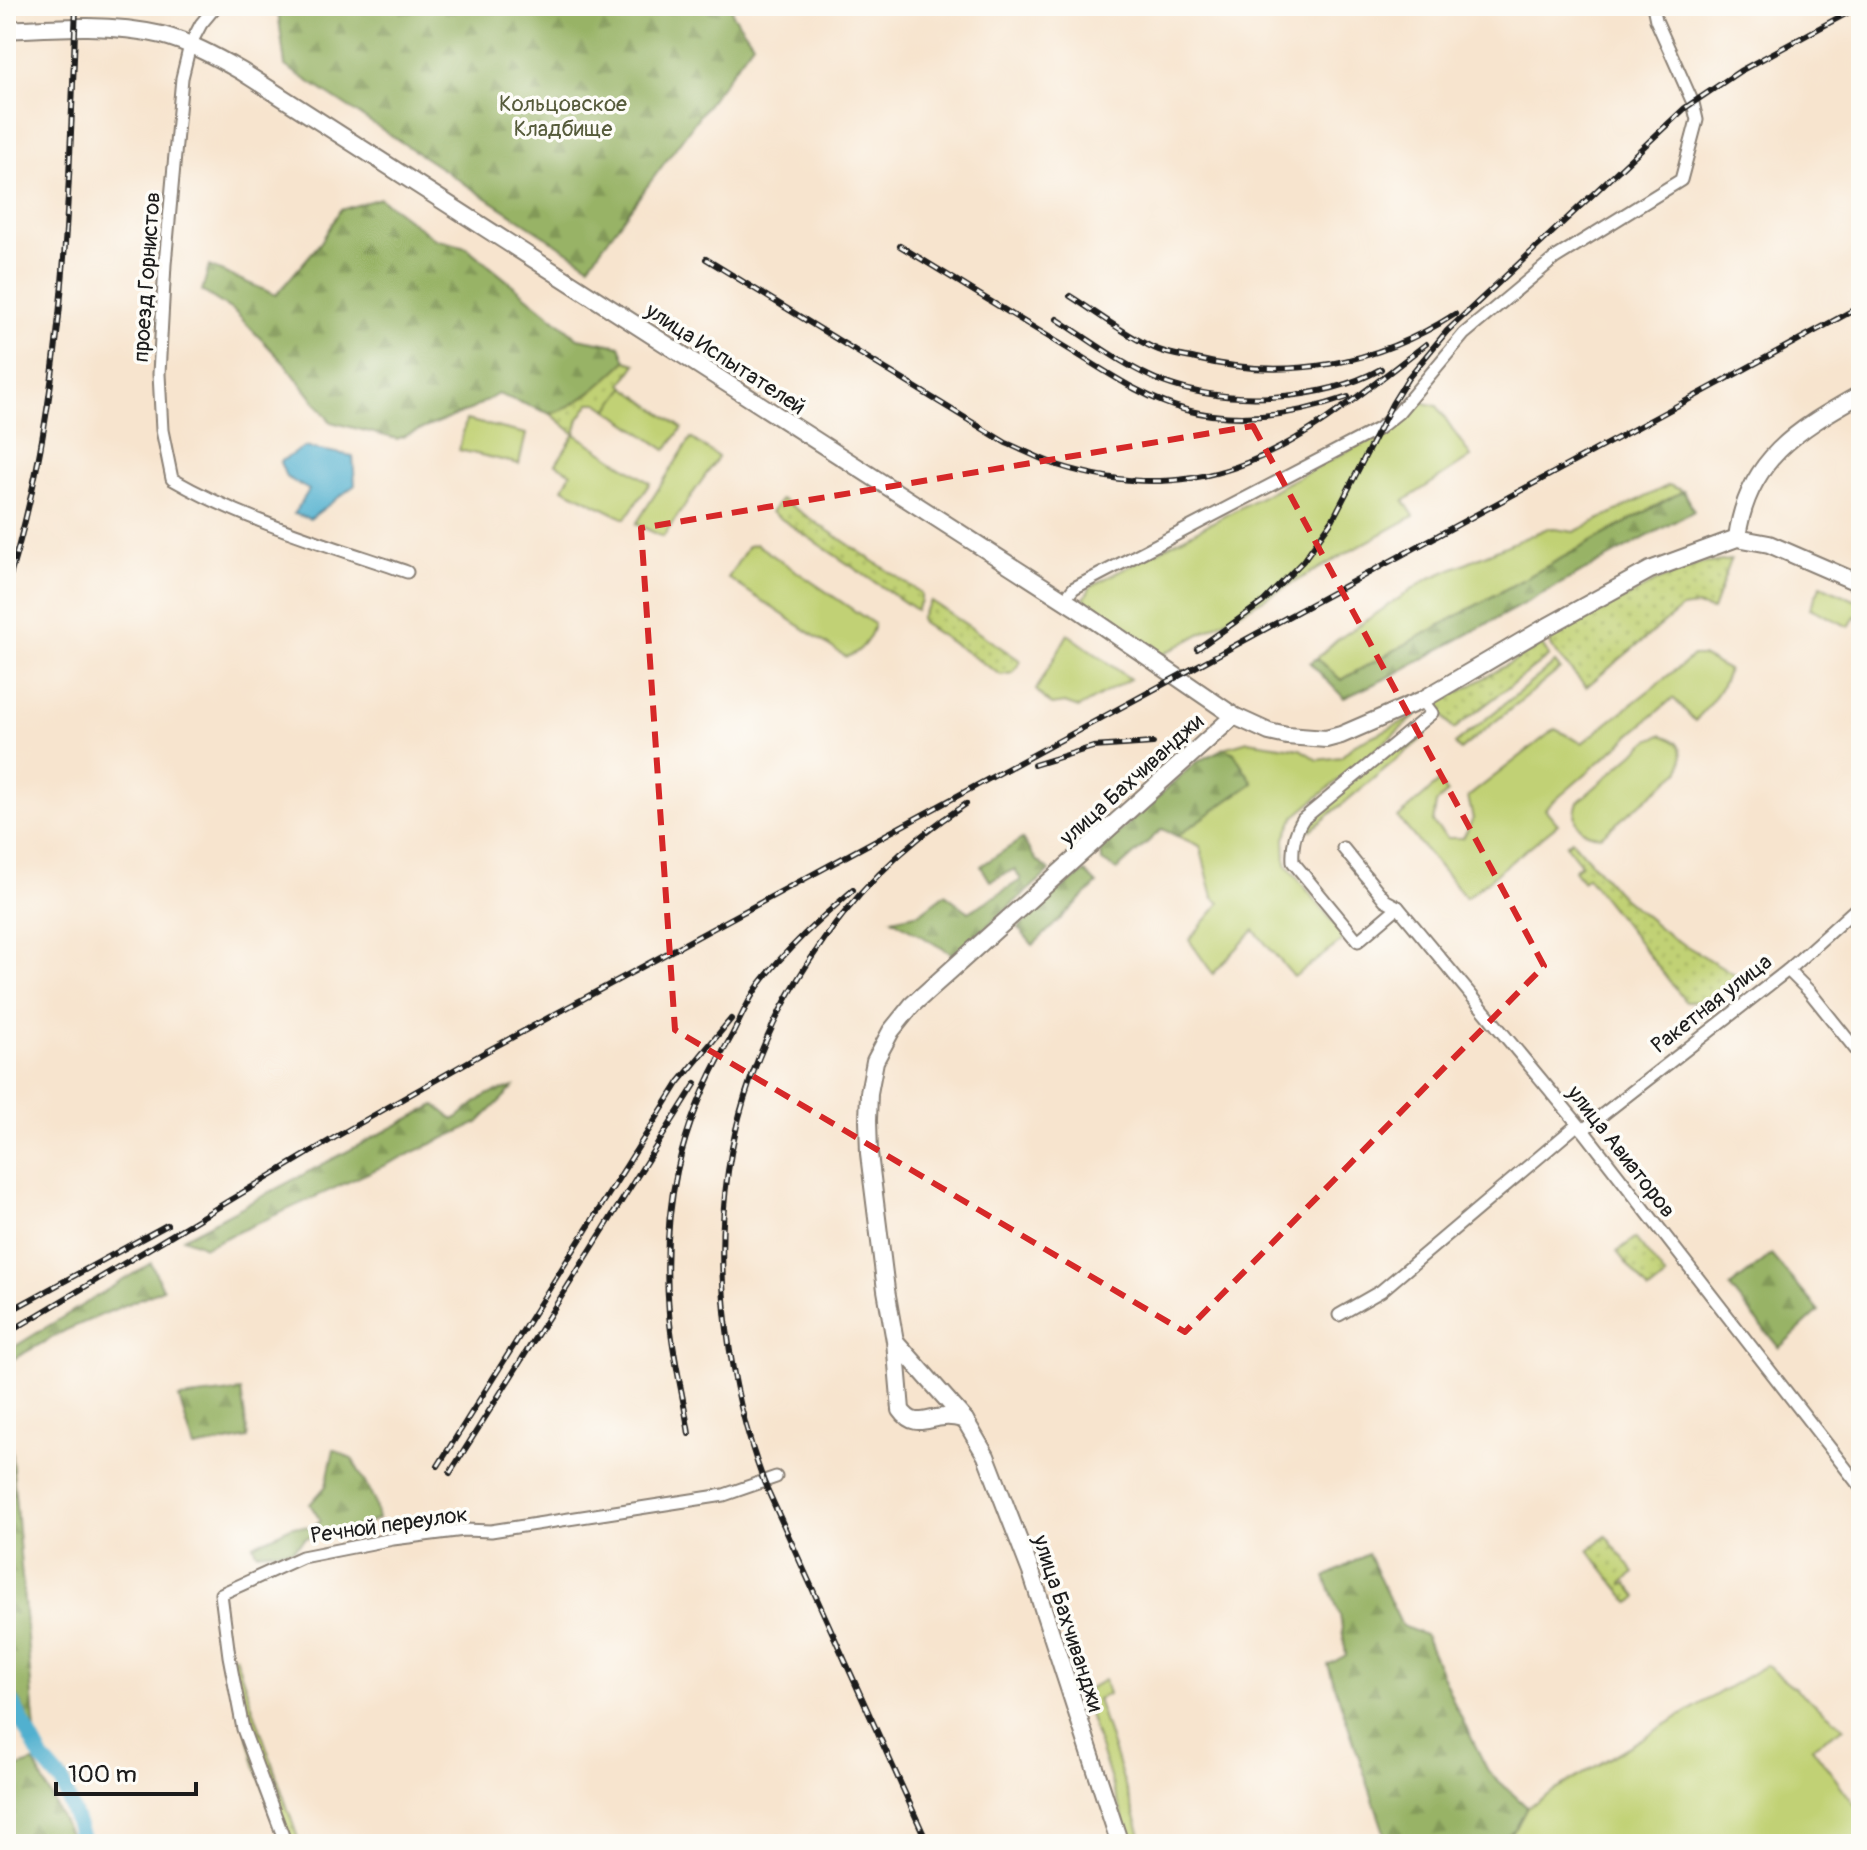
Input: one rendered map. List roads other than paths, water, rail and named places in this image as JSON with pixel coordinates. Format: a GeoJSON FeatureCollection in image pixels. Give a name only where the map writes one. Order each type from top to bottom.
{"type":"FeatureCollection","features":[{"type":"Feature","properties":{"kind":"main road","name":"улица Испытателей"},"geometry":{"type":"LineString","coordinates":[[6,30],[75,27],[164,35],[241,71],[1064,600],[1234,716]]}},
{"type":"Feature","properties":{"kind":"main road"},"geometry":{"type":"LineString","coordinates":[[1861,394],[1813,422],[1764,466],[1746,493],[1737,538],[1769,544],[1861,584]]}},
{"type":"Feature","properties":{"kind":"main road","name":"улица Бахчиванджи"},"geometry":{"type":"LineString","coordinates":[[965,1420],[953,1417],[918,1422],[905,1416],[901,1410],[895,1341],[869,1154],[868,1120],[875,1061],[891,1031],[912,1005],[1234,716],[1278,734],[1304,739],[1341,735],[1422,700],[1650,570],[1737,538]]}},
{"type":"Feature","properties":{"kind":"main road","name":"улица Бахчиванджи"},"geometry":{"type":"LineString","coordinates":[[895,1341],[965,1420],[996,1479],[1031,1572],[1120,1844]]}},
{"type":"Feature","properties":{"kind":"main road"},"geometry":{"type":"LineString","coordinates":[[900,1393],[916,1380],[937,1390],[943,1403],[937,1418]]}},
{"type":"Feature","properties":{"kind":"street"},"geometry":{"type":"LineString","coordinates":[[190,45],[201,24],[216,6]]}},
{"type":"Feature","properties":{"kind":"street"},"geometry":{"type":"LineString","coordinates":[[1064,600],[1074,588],[1378,429],[1398,413],[1464,334],[1555,258],[1681,180],[1697,120],[1653,6]]}},
{"type":"Feature","properties":{"kind":"street","name":"проезд Горнистов"},"geometry":{"type":"LineString","coordinates":[[190,45],[182,78],[165,264],[159,374],[162,430],[172,479],[198,494],[287,531],[407,572]]}},
{"type":"Feature","properties":{"kind":"street"},"geometry":{"type":"LineString","coordinates":[[1398,907],[1358,941],[1293,862],[1292,850],[1303,819],[1432,713],[1422,700]]}},
{"type":"Feature","properties":{"kind":"street","name":"улица Авиаторов"},"geometry":{"type":"LineString","coordinates":[[1343,848],[1385,900],[1398,907],[1580,1128],[1861,1488]]}},
{"type":"Feature","properties":{"kind":"street","name":"Ракетная улица"},"geometry":{"type":"LineString","coordinates":[[1339,1315],[1381,1291],[1580,1128],[1788,970],[1861,904]]}},
{"type":"Feature","properties":{"kind":"street"},"geometry":{"type":"LineString","coordinates":[[1788,970],[1809,991],[1861,1056]]}},
{"type":"Feature","properties":{"kind":"street","name":"Речной переулок"},"geometry":{"type":"LineString","coordinates":[[286,1844],[243,1729],[221,1594],[302,1557],[407,1537],[464,1530],[491,1531],[672,1505],[724,1495],[776,1477]]}},
{"type":"Feature","properties":{"kind":"water"},"geometry":{"type":"Polygon","coordinates":[[[304,447],[353,456],[355,485],[310,519],[294,514],[309,490],[286,477],[280,462],[304,447]]]}},
{"type":"Feature","properties":{"kind":"waterway"},"geometry":{"type":"LineString","coordinates":[[6,1692],[42,1759],[62,1782],[84,1844]]}},
{"type":"Feature","properties":{"kind":"railway"},"geometry":{"type":"LineString","coordinates":[[6,589],[26,517],[52,373],[66,227],[76,6]]}},
{"type":"Feature","properties":{"kind":"railway"},"geometry":{"type":"LineString","coordinates":[[1197,649],[1263,602],[1303,561],[1333,519],[1408,378],[1447,331],[1685,108],[1740,71],[1860,6]]}},
{"type":"Feature","properties":{"kind":"railway"},"geometry":{"type":"LineString","coordinates":[[900,246],[1110,375],[1170,405],[1206,414],[1247,417],[1288,413],[1348,397]]}},
{"type":"Feature","properties":{"kind":"railway"},"geometry":{"type":"LineString","coordinates":[[706,259],[1006,443],[1057,465],[1114,478],[1166,481],[1213,474],[1257,458],[1299,437],[1426,344]]}},
{"type":"Feature","properties":{"kind":"railway"},"geometry":{"type":"LineString","coordinates":[[1070,296],[1159,350],[1230,365],[1264,368],[1330,364],[1362,356],[1394,346],[1455,314]]}},
{"type":"Feature","properties":{"kind":"railway"},"geometry":{"type":"LineString","coordinates":[[6,1334],[339,1135],[487,1051],[1861,306]]}},
{"type":"Feature","properties":{"kind":"railway"},"geometry":{"type":"LineString","coordinates":[[1057,319],[1149,376],[1188,390],[1216,395],[1274,397],[1303,394],[1357,380],[1381,369]]}},
{"type":"Feature","properties":{"kind":"railway"},"geometry":{"type":"LineString","coordinates":[[1034,765],[1093,747],[1153,743]]}},
{"type":"Feature","properties":{"kind":"railway"},"geometry":{"type":"LineString","coordinates":[[928,1844],[764,1482],[741,1407],[733,1368],[723,1289],[722,1249],[728,1171],[739,1116],[757,1063],[780,1011],[808,962],[879,874],[921,837],[966,804]]}},
{"type":"Feature","properties":{"kind":"railway"},"geometry":{"type":"LineString","coordinates":[[689,1434],[673,1343],[667,1276],[671,1205],[686,1138],[712,1072],[755,991],[792,947],[853,890]]}},
{"type":"Feature","properties":{"kind":"railway"},"geometry":{"type":"LineString","coordinates":[[438,1466],[679,1082],[731,1019]]}},
{"type":"Feature","properties":{"kind":"railway"},"geometry":{"type":"LineString","coordinates":[[450,1473],[696,1083]]}},
{"type":"Feature","properties":{"kind":"railway"},"geometry":{"type":"LineString","coordinates":[[6,1313],[167,1225]]}},
{"type":"Feature","properties":{"kind":"park label","name":"Кольцовское Кладбище"},"geometry":{"type":"Point","coordinates":[563,116]}}]}
